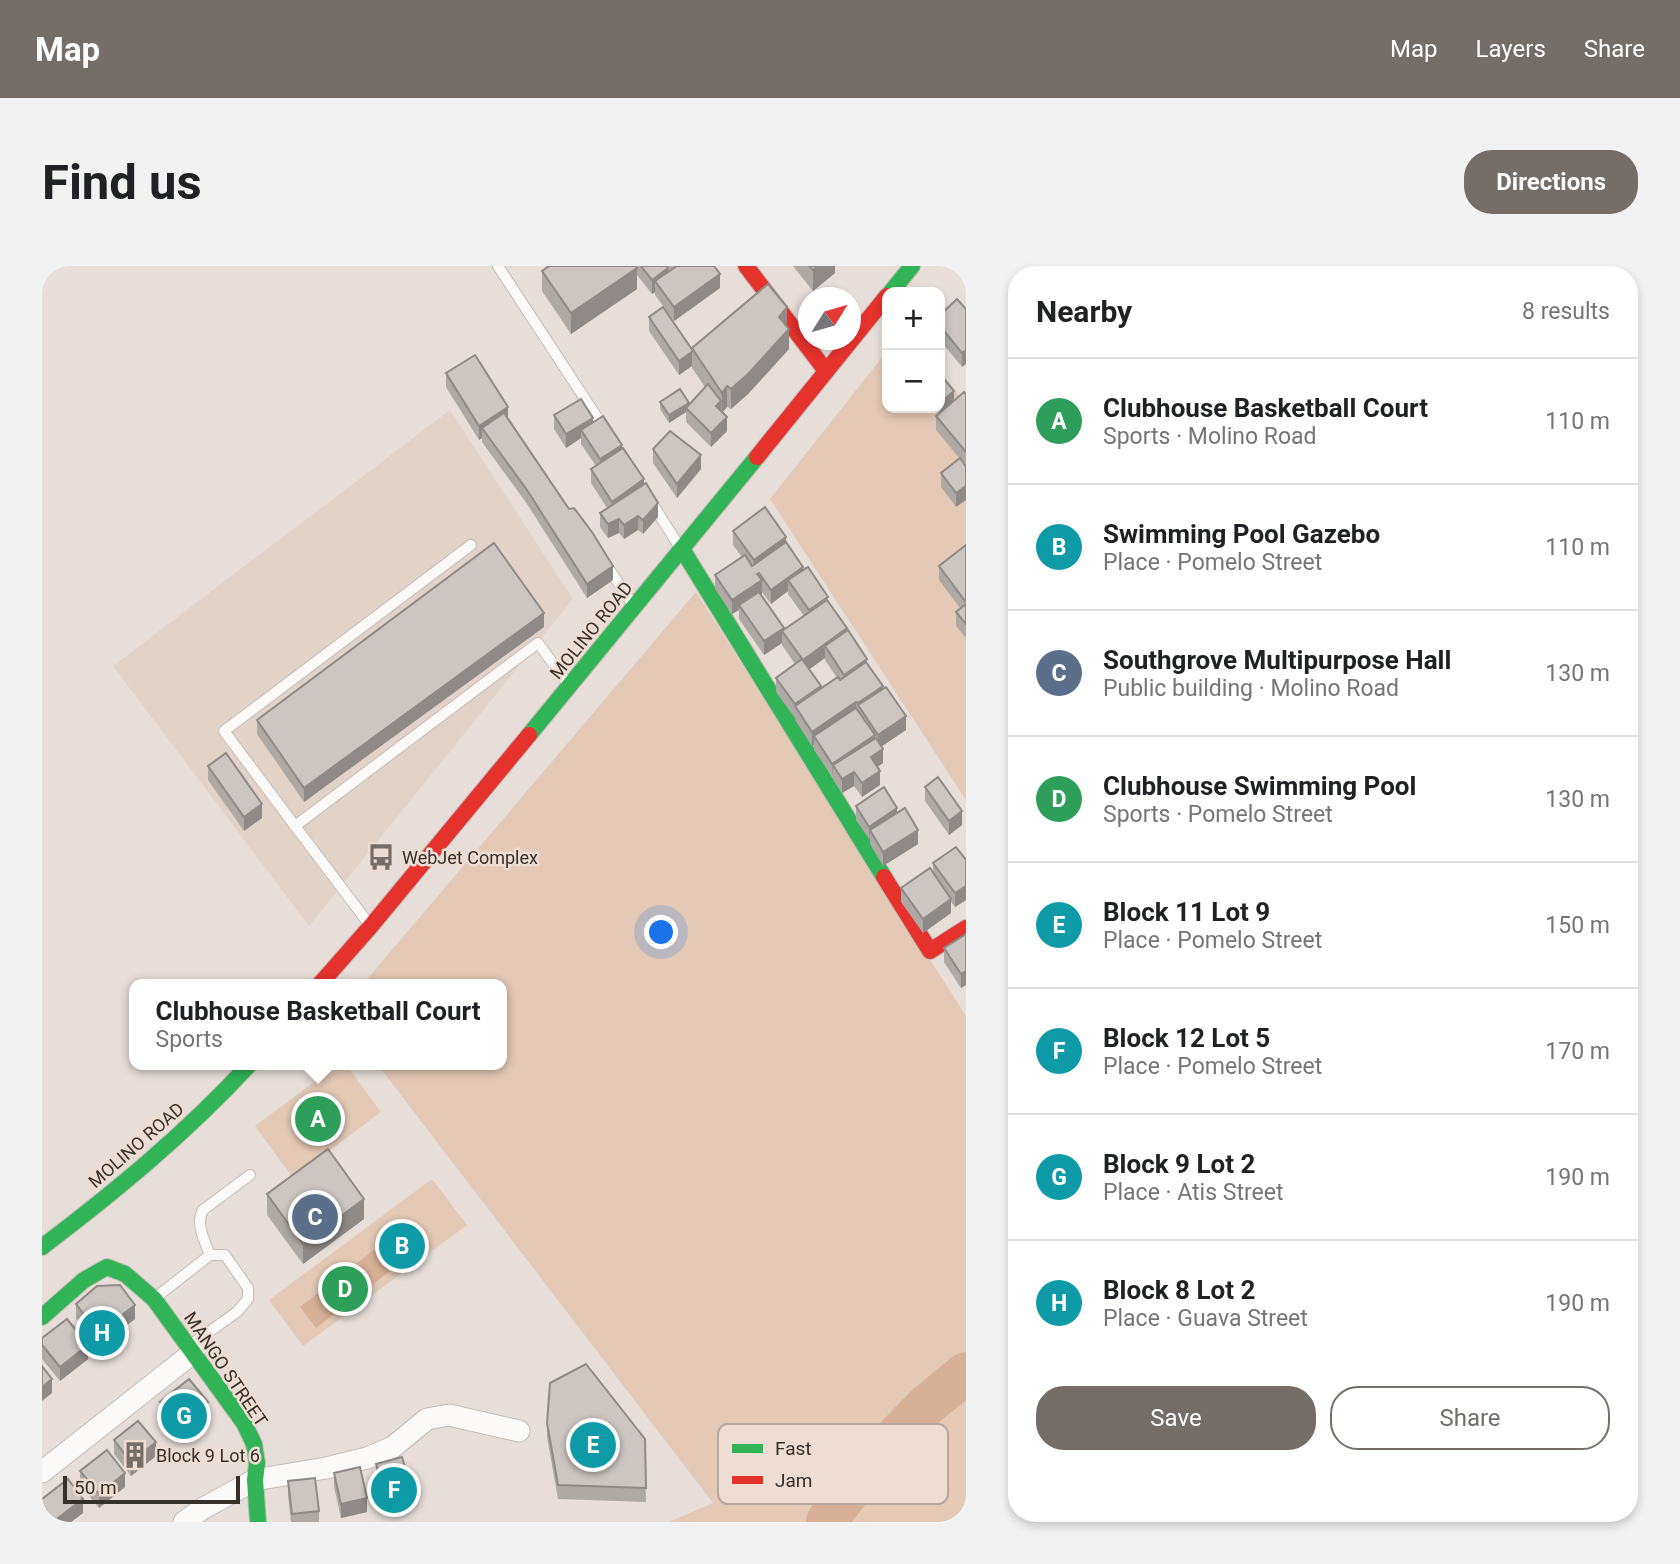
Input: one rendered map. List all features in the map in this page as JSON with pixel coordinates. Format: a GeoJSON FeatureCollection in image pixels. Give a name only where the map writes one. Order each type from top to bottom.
{"type":"FeatureCollection","features":[{"type":"Feature","properties":{"kind":"main road"},"geometry":{"type":"LineString","coordinates":[[746,266],[826,371]]}},
{"type":"Feature","properties":{"kind":"main road"},"geometry":{"type":"LineString","coordinates":[[895,287],[912,266]]}},
{"type":"Feature","properties":{"kind":"main road","name":"MOLINO ROAD"},"geometry":{"type":"LineString","coordinates":[[324,979],[570,686],[882,302]]}},
{"type":"Feature","properties":{"kind":"main road"},"geometry":{"type":"LineString","coordinates":[[682,549],[930,951],[966,928]]}},
{"type":"Feature","properties":{"kind":"main road","name":"MOLINO ROAD"},"geometry":{"type":"LineString","coordinates":[[42,1247],[142,1167],[244,1070]]}},
{"type":"Feature","properties":{"kind":"main road","name":"MANGO STREET"},"geometry":{"type":"LineString","coordinates":[[42,1317],[84,1280],[107,1267],[125,1274],[154,1299],[244,1423],[254,1444],[258,1522]]}},
{"type":"Feature","properties":{"kind":"street"},"geometry":{"type":"LineString","coordinates":[[42,1472],[191,1349]]}},
{"type":"Feature","properties":{"kind":"street"},"geometry":{"type":"LineString","coordinates":[[184,1522],[255,1480],[326,1468],[367,1458],[393,1447],[427,1419],[449,1415],[519,1431]]}},
{"type":"Feature","properties":{"kind":"lane"},"geometry":{"type":"LineString","coordinates":[[498,266],[615,446]]}},
{"type":"Feature","properties":{"kind":"lane"},"geometry":{"type":"LineString","coordinates":[[645,492],[682,549]]}},
{"type":"Feature","properties":{"kind":"lane"},"geometry":{"type":"LineString","coordinates":[[371,926],[224,732],[471,545]]}},
{"type":"Feature","properties":{"kind":"lane"},"geometry":{"type":"LineString","coordinates":[[599,553],[635,607]]}},
{"type":"Feature","properties":{"kind":"lane"},"geometry":{"type":"LineString","coordinates":[[295,826],[538,643],[570,686]]}},
{"type":"Feature","properties":{"kind":"lane"},"geometry":{"type":"LineString","coordinates":[[210,1255],[198,1222],[200,1216],[203,1210],[250,1175]]}},
{"type":"Feature","properties":{"kind":"lane"},"geometry":{"type":"LineString","coordinates":[[154,1299],[210,1255],[225,1255],[248,1288],[248,1299],[237,1312],[191,1349]]}},
{"type":"Feature","properties":{"kind":"shaded area"},"geometry":{"type":"Polygon","coordinates":[[[882,357],[882,413],[945,413],[945,378],[966,403],[966,800],[770,499],[882,357]]]}},
{"type":"Feature","properties":{"kind":"shaded area","name":"WebJet Complex"},"geometry":{"type":"Polygon","coordinates":[[[450,410],[573,599],[309,926],[113,666],[450,410]]]}},
{"type":"Feature","properties":{"kind":"shaded area"},"geometry":{"type":"Polygon","coordinates":[[[696,592],[966,1016],[966,1522],[669,1522],[713,1503],[382,1070],[507,1070],[507,979],[367,979],[696,592]]]}},
{"type":"Feature","properties":{"kind":"shaded area"},"geometry":{"type":"Polygon","coordinates":[[[330,1070],[350,1070],[381,1112],[293,1178],[255,1126],[330,1070]]]}},
{"type":"Feature","properties":{"kind":"shaded area"},"geometry":{"type":"Polygon","coordinates":[[[432,1179],[467,1225],[303,1346],[269,1300],[432,1179]]]}},
{"type":"Feature","properties":{"kind":"shaded area"},"geometry":{"type":"Polygon","coordinates":[[[374,1250],[390,1271],[316,1328],[300,1307],[374,1250]]]}},
{"type":"Feature","properties":{"kind":"building"},"geometry":{"type":"Polygon","coordinates":[[[549,266],[637,268],[571,313],[542,271],[549,266]]]}},
{"type":"Feature","properties":{"kind":"building"},"geometry":{"type":"Polygon","coordinates":[[[641,266],[667,266],[668,268],[652,280],[641,266]]]}},
{"type":"Feature","properties":{"kind":"building"},"geometry":{"type":"Polygon","coordinates":[[[677,266],[714,266],[720,274],[674,307],[655,281],[677,266]]]}},
{"type":"Feature","properties":{"kind":"building"},"geometry":{"type":"Polygon","coordinates":[[[768,284],[787,307],[779,317],[789,329],[748,374],[731,389],[727,386],[722,393],[692,348],[768,284]]]}},
{"type":"Feature","properties":{"kind":"building"},"geometry":{"type":"Polygon","coordinates":[[[957,299],[966,309],[966,350],[962,353],[945,332],[945,310],[957,299]]]}},
{"type":"Feature","properties":{"kind":"building"},"geometry":{"type":"Polygon","coordinates":[[[663,307],[693,351],[679,361],[649,317],[663,307]]]}},
{"type":"Feature","properties":{"kind":"building"},"geometry":{"type":"Polygon","coordinates":[[[475,355],[508,407],[479,426],[446,373],[475,355]]]}},
{"type":"Feature","properties":{"kind":"building"},"geometry":{"type":"Polygon","coordinates":[[[945,380],[954,391],[945,399],[945,380]]]}},
{"type":"Feature","properties":{"kind":"building"},"geometry":{"type":"Polygon","coordinates":[[[708,384],[721,401],[716,406],[727,417],[711,433],[686,408],[708,384]]]}},
{"type":"Feature","properties":{"kind":"building"},"geometry":{"type":"Polygon","coordinates":[[[680,389],[689,403],[669,415],[660,402],[680,389]]]}},
{"type":"Feature","properties":{"kind":"building"},"geometry":{"type":"Polygon","coordinates":[[[964,392],[966,394],[966,452],[936,416],[945,413],[945,408],[964,392]]]}},
{"type":"Feature","properties":{"kind":"building"},"geometry":{"type":"Polygon","coordinates":[[[581,399],[593,418],[566,434],[554,415],[581,399]]]}},
{"type":"Feature","properties":{"kind":"building"},"geometry":{"type":"Polygon","coordinates":[[[504,413],[569,509],[574,508],[613,566],[587,584],[527,490],[482,428],[504,413]]]}},
{"type":"Feature","properties":{"kind":"building"},"geometry":{"type":"Polygon","coordinates":[[[603,416],[622,445],[600,459],[581,430],[603,416]]]}},
{"type":"Feature","properties":{"kind":"building"},"geometry":{"type":"Polygon","coordinates":[[[670,431],[701,455],[677,484],[653,449],[670,431]]]}},
{"type":"Feature","properties":{"kind":"building"},"geometry":{"type":"Polygon","coordinates":[[[623,448],[644,479],[612,502],[591,469],[623,448]]]}},
{"type":"Feature","properties":{"kind":"building"},"geometry":{"type":"Polygon","coordinates":[[[960,458],[966,467],[966,486],[956,493],[941,473],[960,458]]]}},
{"type":"Feature","properties":{"kind":"building"},"geometry":{"type":"Polygon","coordinates":[[[646,483],[658,503],[643,520],[638,516],[624,525],[619,519],[608,524],[600,513],[646,483]]]}},
{"type":"Feature","properties":{"kind":"building"},"geometry":{"type":"Polygon","coordinates":[[[765,507],[786,537],[754,560],[733,531],[765,507]]]}},
{"type":"Feature","properties":{"kind":"building"},"geometry":{"type":"Polygon","coordinates":[[[786,542],[803,567],[771,590],[759,573],[757,574],[762,580],[732,600],[715,575],[745,555],[752,566],[786,542]]]}},
{"type":"Feature","properties":{"kind":"building"},"geometry":{"type":"Polygon","coordinates":[[[494,543],[544,613],[304,788],[257,720],[494,543]]]}},
{"type":"Feature","properties":{"kind":"building"},"geometry":{"type":"Polygon","coordinates":[[[966,545],[966,600],[965,601],[939,566],[966,545]]]}},
{"type":"Feature","properties":{"kind":"building"},"geometry":{"type":"Polygon","coordinates":[[[808,567],[828,597],[809,610],[788,580],[808,567]]]}},
{"type":"Feature","properties":{"kind":"building"},"geometry":{"type":"Polygon","coordinates":[[[759,592],[784,628],[764,641],[739,605],[759,592]]]}},
{"type":"Feature","properties":{"kind":"building"},"geometry":{"type":"Polygon","coordinates":[[[827,600],[847,628],[803,660],[782,631],[827,600]]]}},
{"type":"Feature","properties":{"kind":"building"},"geometry":{"type":"Polygon","coordinates":[[[966,604],[966,624],[956,612],[966,604]]]}},
{"type":"Feature","properties":{"kind":"building"},"geometry":{"type":"Polygon","coordinates":[[[848,630],[867,659],[844,675],[825,646],[848,630]]]}},
{"type":"Feature","properties":{"kind":"building"},"geometry":{"type":"Polygon","coordinates":[[[802,659],[821,686],[795,704],[776,678],[802,659]]]}},
{"type":"Feature","properties":{"kind":"building"},"geometry":{"type":"Polygon","coordinates":[[[866,662],[883,686],[812,732],[795,706],[866,662]]]}},
{"type":"Feature","properties":{"kind":"building"},"geometry":{"type":"Polygon","coordinates":[[[886,687],[906,716],[878,735],[858,705],[886,687]]]}},
{"type":"Feature","properties":{"kind":"building"},"geometry":{"type":"Polygon","coordinates":[[[856,708],[875,735],[832,764],[814,736],[856,708]]]}},
{"type":"Feature","properties":{"kind":"building"},"geometry":{"type":"Polygon","coordinates":[[[876,738],[883,749],[871,757],[880,771],[862,783],[854,772],[842,779],[833,765],[876,738]]]}},
{"type":"Feature","properties":{"kind":"building"},"geometry":{"type":"Polygon","coordinates":[[[226,753],[262,804],[244,817],[208,766],[226,753]]]}},
{"type":"Feature","properties":{"kind":"building"},"geometry":{"type":"Polygon","coordinates":[[[938,777],[962,811],[949,821],[925,787],[938,777]]]}},
{"type":"Feature","properties":{"kind":"building"},"geometry":{"type":"Polygon","coordinates":[[[884,787],[897,808],[869,827],[856,806],[884,787]]]}},
{"type":"Feature","properties":{"kind":"building"},"geometry":{"type":"Polygon","coordinates":[[[905,808],[918,830],[883,852],[870,830],[905,808]]]}},
{"type":"Feature","properties":{"kind":"building"},"geometry":{"type":"Polygon","coordinates":[[[956,847],[966,860],[966,886],[955,893],[933,863],[956,847]]]}},
{"type":"Feature","properties":{"kind":"building"},"geometry":{"type":"Polygon","coordinates":[[[930,868],[951,899],[923,919],[901,888],[930,868]]]}},
{"type":"Feature","properties":{"kind":"building"},"geometry":{"type":"Polygon","coordinates":[[[966,934],[966,971],[961,974],[944,948],[966,934]]]}},
{"type":"Feature","properties":{"kind":"building"},"geometry":{"type":"Polygon","coordinates":[[[328,1149],[364,1199],[303,1244],[267,1194],[328,1149]]]}},
{"type":"Feature","properties":{"kind":"building"},"geometry":{"type":"Polygon","coordinates":[[[399,1225],[415,1245],[404,1253],[389,1233],[399,1225]]]}},
{"type":"Feature","properties":{"kind":"building"},"geometry":{"type":"Polygon","coordinates":[[[120,1285],[135,1305],[98,1333],[76,1304],[97,1286],[120,1285]]]}},
{"type":"Feature","properties":{"kind":"building"},"geometry":{"type":"Polygon","coordinates":[[[67,1319],[88,1345],[60,1367],[42,1345],[42,1338],[67,1319]]]}},
{"type":"Feature","properties":{"kind":"building"},"geometry":{"type":"Polygon","coordinates":[[[586,1364],[645,1439],[646,1488],[558,1485],[547,1423],[550,1383],[586,1364]]]}},
{"type":"Feature","properties":{"kind":"building"},"geometry":{"type":"Polygon","coordinates":[[[42,1366],[52,1379],[42,1387],[42,1366]]]}},
{"type":"Feature","properties":{"kind":"building"},"geometry":{"type":"Polygon","coordinates":[[[189,1379],[208,1402],[179,1425],[160,1402],[189,1379]]]}},
{"type":"Feature","properties":{"kind":"building"},"geometry":{"type":"Polygon","coordinates":[[[138,1421],[156,1442],[131,1462],[114,1440],[138,1421]]]}},
{"type":"Feature","properties":{"kind":"building"},"geometry":{"type":"Polygon","coordinates":[[[107,1450],[125,1473],[99,1494],[80,1471],[107,1450]]]}},
{"type":"Feature","properties":{"kind":"building"},"geometry":{"type":"Polygon","coordinates":[[[402,1457],[411,1488],[385,1494],[376,1464],[402,1457]]]}},
{"type":"Feature","properties":{"kind":"building"},"geometry":{"type":"Polygon","coordinates":[[[360,1467],[367,1498],[341,1504],[334,1473],[360,1467]]]}},
{"type":"Feature","properties":{"kind":"building"},"geometry":{"type":"Polygon","coordinates":[[[315,1478],[319,1511],[292,1514],[288,1481],[315,1478]]]}},
{"type":"Feature","properties":{"kind":"building"},"geometry":{"type":"Polygon","coordinates":[[[68,1479],[83,1499],[54,1521],[42,1506],[42,1499],[68,1479]]]}},
{"type":"Feature","properties":{"kind":"waterway"},"geometry":{"type":"LineString","coordinates":[[908,1424],[966,1373]]}},
{"type":"Feature","properties":{"kind":"waterway"},"geometry":{"type":"LineString","coordinates":[[827,1522],[839,1504]]}},
{"type":"Feature","properties":{"kind":"traffic: fast"},"geometry":{"type":"LineString","coordinates":[[895,287],[912,266]]}},
{"type":"Feature","properties":{"kind":"traffic: fast"},"geometry":{"type":"LineString","coordinates":[[529,735],[757,457]]}},
{"type":"Feature","properties":{"kind":"traffic: fast"},"geometry":{"type":"LineString","coordinates":[[682,549],[884,877]]}},
{"type":"Feature","properties":{"kind":"traffic: fast"},"geometry":{"type":"LineString","coordinates":[[42,1247],[150,1160],[244,1070]]}},
{"type":"Feature","properties":{"kind":"traffic: fast"},"geometry":{"type":"LineString","coordinates":[[42,1317],[84,1280],[107,1267],[125,1274],[154,1299],[244,1423],[254,1444],[258,1522]]}},
{"type":"Feature","properties":{"kind":"traffic: jam"},"geometry":{"type":"LineString","coordinates":[[746,266],[826,371]]}},
{"type":"Feature","properties":{"kind":"traffic: jam"},"geometry":{"type":"LineString","coordinates":[[757,457],[882,302]]}},
{"type":"Feature","properties":{"kind":"traffic: jam"},"geometry":{"type":"LineString","coordinates":[[324,979],[529,735]]}},
{"type":"Feature","properties":{"kind":"traffic: jam"},"geometry":{"type":"LineString","coordinates":[[884,877],[930,951],[966,928]]}},
{"type":"Feature","properties":{"kind":"place","name":"WebJet Complex"},"geometry":{"type":"Point","coordinates":[381,857]}},
{"type":"Feature","properties":{"kind":"place","name":"Clubhouse Basketball Court"},"geometry":{"type":"Point","coordinates":[318,1119]}},
{"type":"Feature","properties":{"kind":"place","name":"Southgrove Multipurpose Hall"},"geometry":{"type":"Point","coordinates":[315,1217]}},
{"type":"Feature","properties":{"kind":"place","name":"Swimming Pool Gazebo"},"geometry":{"type":"Point","coordinates":[402,1246]}},
{"type":"Feature","properties":{"kind":"place","name":"Clubhouse Swimming Pool"},"geometry":{"type":"Point","coordinates":[345,1289]}},
{"type":"Feature","properties":{"kind":"place","name":"Block 8 Lot 2"},"geometry":{"type":"Point","coordinates":[102,1333]}},
{"type":"Feature","properties":{"kind":"place","name":"Block 9 Lot 2"},"geometry":{"type":"Point","coordinates":[184,1416]}},
{"type":"Feature","properties":{"kind":"place","name":"Block 11 Lot 9"},"geometry":{"type":"Point","coordinates":[593,1445]}},
{"type":"Feature","properties":{"kind":"place","name":"Block 9 Lot 6"},"geometry":{"type":"Point","coordinates":[135,1455]}},
{"type":"Feature","properties":{"kind":"place","name":"Block 12 Lot 5"},"geometry":{"type":"Point","coordinates":[394,1490]}}]}
